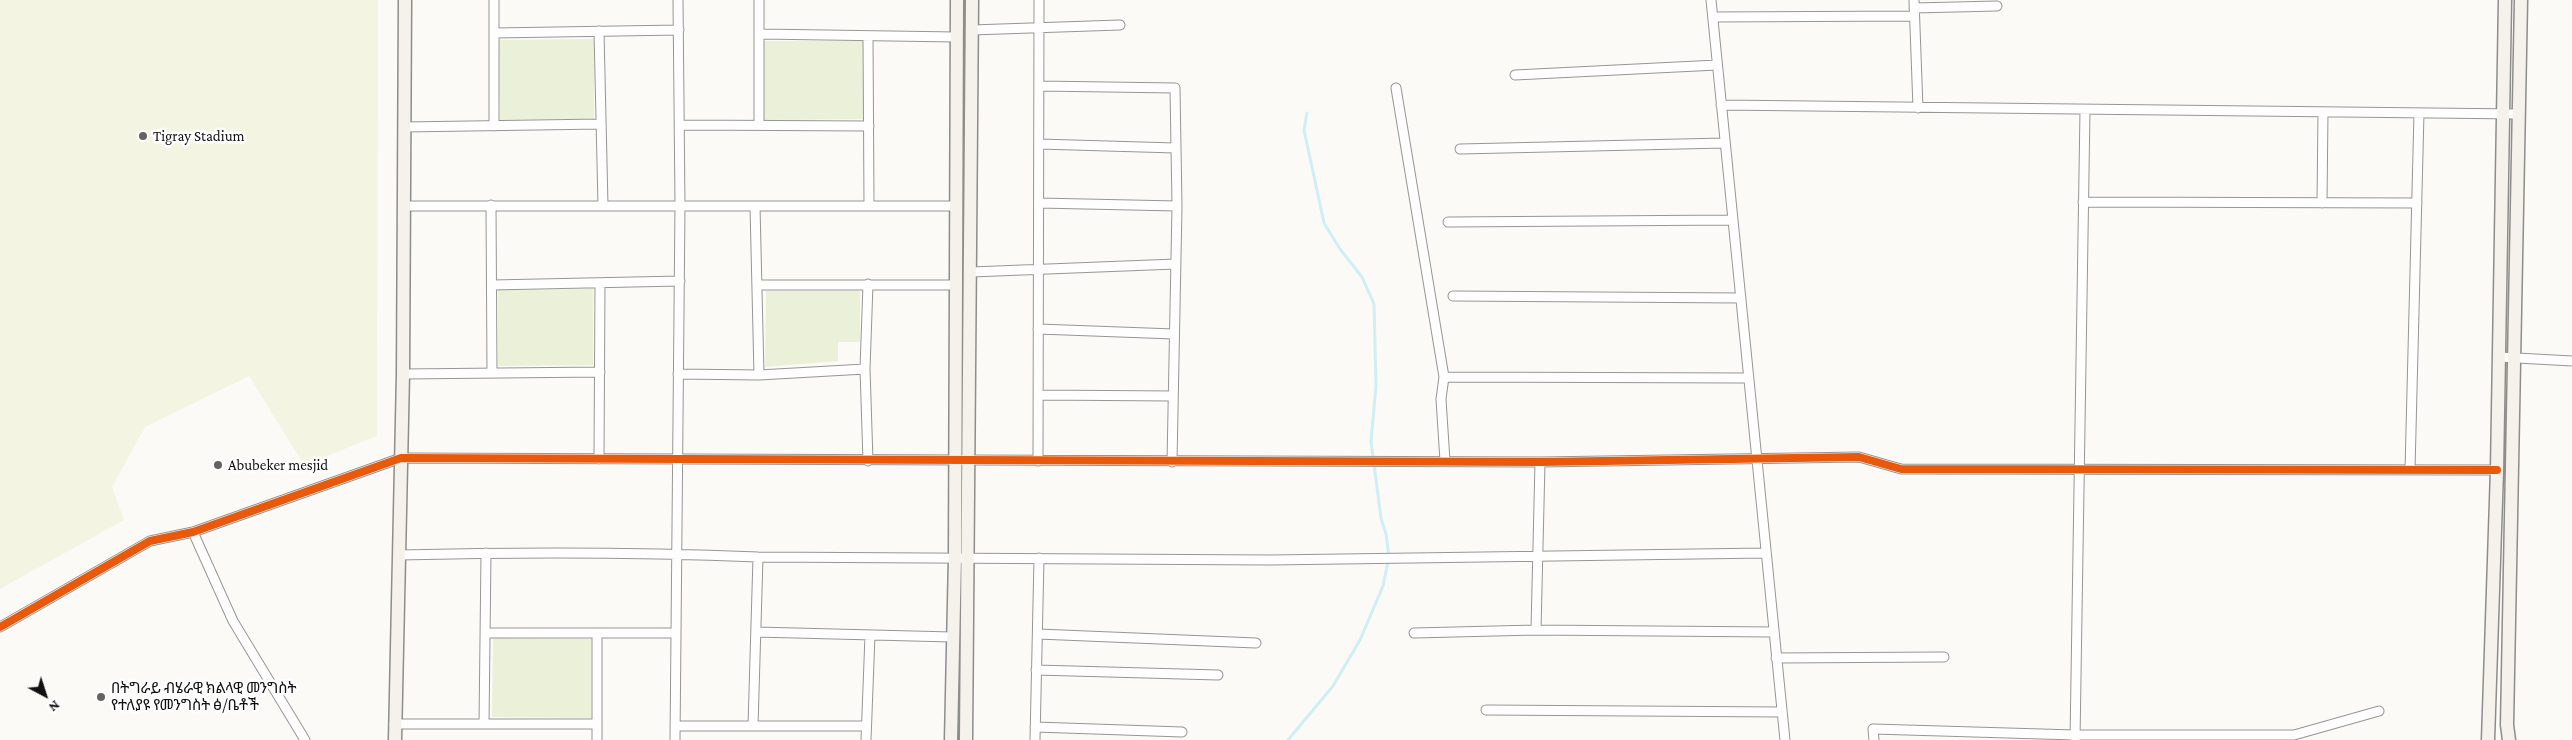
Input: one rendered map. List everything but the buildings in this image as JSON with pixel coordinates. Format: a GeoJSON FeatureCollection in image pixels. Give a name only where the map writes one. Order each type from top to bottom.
{"type":"FeatureCollection","features":[{"type":"Feature","properties":{"kind":"street"},"geometry":{"type":"LineString","coordinates":[[395,740],[403,374],[405,0]]}},
{"type":"Feature","properties":{"kind":"street"},"geometry":{"type":"LineString","coordinates":[[494,0],[494,126]]}},
{"type":"Feature","properties":{"kind":"street"},"geometry":{"type":"LineString","coordinates":[[675,740],[680,281],[678,0]]}},
{"type":"Feature","properties":{"kind":"street"},"geometry":{"type":"LineString","coordinates":[[759,0],[759,125]]}},
{"type":"Feature","properties":{"kind":"street"},"geometry":{"type":"LineString","coordinates":[[957,0],[955,460],[961,558],[966,740]]}},
{"type":"Feature","properties":{"kind":"street"},"geometry":{"type":"LineString","coordinates":[[951,740],[952,637],[969,459],[972,0]]}},
{"type":"Feature","properties":{"kind":"street"},"geometry":{"type":"LineString","coordinates":[[1038,461],[1039,0]]}},
{"type":"Feature","properties":{"kind":"street"},"geometry":{"type":"LineString","coordinates":[[1711,0],[1785,740]]}},
{"type":"Feature","properties":{"kind":"street"},"geometry":{"type":"LineString","coordinates":[[2488,740],[2500,357],[2505,0]]}},
{"type":"Feature","properties":{"kind":"street"},"geometry":{"type":"LineString","coordinates":[[2509,740],[2507,715],[2521,0]]}},
{"type":"Feature","properties":{"kind":"street"},"geometry":{"type":"LineString","coordinates":[[1712,17],[1997,6]]}},
{"type":"Feature","properties":{"kind":"street"},"geometry":{"type":"LineString","coordinates":[[1914,8],[1918,108]]}},
{"type":"Feature","properties":{"kind":"street"},"geometry":{"type":"LineString","coordinates":[[971,30],[1120,25]]}},
{"type":"Feature","properties":{"kind":"street"},"geometry":{"type":"LineString","coordinates":[[494,33],[679,30]]}},
{"type":"Feature","properties":{"kind":"street"},"geometry":{"type":"LineString","coordinates":[[599,32],[603,206]]}},
{"type":"Feature","properties":{"kind":"street"},"geometry":{"type":"LineString","coordinates":[[760,34],[956,37]]}},
{"type":"Feature","properties":{"kind":"street"},"geometry":{"type":"LineString","coordinates":[[868,36],[869,206]]}},
{"type":"Feature","properties":{"kind":"street"},"geometry":{"type":"LineString","coordinates":[[1515,76],[1717,66]]}},
{"type":"Feature","properties":{"kind":"street"},"geometry":{"type":"LineString","coordinates":[[1039,86],[1175,88],[1177,206],[1172,462]]}},
{"type":"Feature","properties":{"kind":"street"},"geometry":{"type":"LineString","coordinates":[[1396,88],[1444,378],[1441,398],[1445,461]]}},
{"type":"Feature","properties":{"kind":"street"},"geometry":{"type":"LineString","coordinates":[[1721,105],[2519,114]]}},
{"type":"Feature","properties":{"kind":"street"},"geometry":{"type":"LineString","coordinates":[[2075,737],[2085,110]]}},
{"type":"Feature","properties":{"kind":"street"},"geometry":{"type":"LineString","coordinates":[[2322,203],[2323,112]]}},
{"type":"Feature","properties":{"kind":"street"},"geometry":{"type":"LineString","coordinates":[[2410,470],[2419,112]]}},
{"type":"Feature","properties":{"kind":"street"},"geometry":{"type":"LineString","coordinates":[[404,127],[601,124]]}},
{"type":"Feature","properties":{"kind":"street"},"geometry":{"type":"LineString","coordinates":[[680,125],[869,126]]}},
{"type":"Feature","properties":{"kind":"street"},"geometry":{"type":"LineString","coordinates":[[1460,149],[1725,143]]}},
{"type":"Feature","properties":{"kind":"street"},"geometry":{"type":"LineString","coordinates":[[1038,144],[1175,148]]}},
{"type":"Feature","properties":{"kind":"street"},"geometry":{"type":"LineString","coordinates":[[2083,202],[2417,203]]}},
{"type":"Feature","properties":{"kind":"street"},"geometry":{"type":"LineString","coordinates":[[1038,203],[1177,206]]}},
{"type":"Feature","properties":{"kind":"street"},"geometry":{"type":"LineString","coordinates":[[491,205],[492,373]]}},
{"type":"Feature","properties":{"kind":"street"},"geometry":{"type":"LineString","coordinates":[[404,206],[956,206]]}},
{"type":"Feature","properties":{"kind":"street"},"geometry":{"type":"LineString","coordinates":[[755,206],[759,375]]}},
{"type":"Feature","properties":{"kind":"street"},"geometry":{"type":"LineString","coordinates":[[1448,222],[1733,220]]}},
{"type":"Feature","properties":{"kind":"street"},"geometry":{"type":"LineString","coordinates":[[970,272],[1176,264]]}},
{"type":"Feature","properties":{"kind":"street"},"geometry":{"type":"LineString","coordinates":[[492,285],[680,281]]}},
{"type":"Feature","properties":{"kind":"street"},"geometry":{"type":"LineString","coordinates":[[599,459],[600,282]]}},
{"type":"Feature","properties":{"kind":"street"},"geometry":{"type":"LineString","coordinates":[[868,284],[866,369],[868,460]]}},
{"type":"Feature","properties":{"kind":"street"},"geometry":{"type":"LineString","coordinates":[[758,285],[955,285]]}},
{"type":"Feature","properties":{"kind":"street"},"geometry":{"type":"LineString","coordinates":[[1453,296],[1740,298]]}},
{"type":"Feature","properties":{"kind":"street"},"geometry":{"type":"LineString","coordinates":[[1038,329],[1174,334]]}},
{"type":"Feature","properties":{"kind":"street"},"geometry":{"type":"LineString","coordinates":[[2500,357],[2572,362]]}},
{"type":"Feature","properties":{"kind":"street"},"geometry":{"type":"LineString","coordinates":[[678,374],[759,375],[866,369]]}},
{"type":"Feature","properties":{"kind":"street"},"geometry":{"type":"LineString","coordinates":[[403,374],[600,372]]}},
{"type":"Feature","properties":{"kind":"street"},"geometry":{"type":"LineString","coordinates":[[1444,378],[1748,378]]}},
{"type":"Feature","properties":{"kind":"street"},"geometry":{"type":"LineString","coordinates":[[1038,395],[1173,396]]}},
{"type":"Feature","properties":{"kind":"street"},"geometry":{"type":"LineString","coordinates":[[0,627],[150,541],[193,532],[401,458],[1540,462],[1859,457],[1901,469],[2497,470]]}},
{"type":"Feature","properties":{"kind":"street"},"geometry":{"type":"LineString","coordinates":[[1536,630],[1540,462]]}},
{"type":"Feature","properties":{"kind":"street"},"geometry":{"type":"LineString","coordinates":[[193,532],[234,621],[305,740]]}},
{"type":"Feature","properties":{"kind":"street"},"geometry":{"type":"LineString","coordinates":[[399,555],[486,553],[676,554],[758,557],[1271,560],[1766,553]]}},
{"type":"Feature","properties":{"kind":"street"},"geometry":{"type":"LineString","coordinates":[[484,724],[486,553]]}},
{"type":"Feature","properties":{"kind":"street"},"geometry":{"type":"LineString","coordinates":[[753,726],[758,557]]}},
{"type":"Feature","properties":{"kind":"street"},"geometry":{"type":"LineString","coordinates":[[1035,740],[1040,558]]}},
{"type":"Feature","properties":{"kind":"street"},"geometry":{"type":"LineString","coordinates":[[1414,632],[1536,630],[1774,632]]}},
{"type":"Feature","properties":{"kind":"street"},"geometry":{"type":"LineString","coordinates":[[756,632],[952,637]]}},
{"type":"Feature","properties":{"kind":"street"},"geometry":{"type":"LineString","coordinates":[[485,633],[676,633]]}},
{"type":"Feature","properties":{"kind":"street"},"geometry":{"type":"LineString","coordinates":[[597,633],[597,740]]}},
{"type":"Feature","properties":{"kind":"street"},"geometry":{"type":"LineString","coordinates":[[1038,634],[1256,643]]}},
{"type":"Feature","properties":{"kind":"street"},"geometry":{"type":"LineString","coordinates":[[866,740],[870,635]]}},
{"type":"Feature","properties":{"kind":"street"},"geometry":{"type":"LineString","coordinates":[[1776,658],[1944,657]]}},
{"type":"Feature","properties":{"kind":"street"},"geometry":{"type":"LineString","coordinates":[[1036,670],[1218,675]]}},
{"type":"Feature","properties":{"kind":"street"},"geometry":{"type":"LineString","coordinates":[[1486,710],[1782,712]]}},
{"type":"Feature","properties":{"kind":"street"},"geometry":{"type":"LineString","coordinates":[[1874,740],[1873,729],[2075,737],[2294,735],[2379,711]]}},
{"type":"Feature","properties":{"kind":"street"},"geometry":{"type":"LineString","coordinates":[[394,724],[597,724]]}},
{"type":"Feature","properties":{"kind":"street"},"geometry":{"type":"LineString","coordinates":[[675,726],[866,726]]}},
{"type":"Feature","properties":{"kind":"street"},"geometry":{"type":"LineString","coordinates":[[1035,728],[1092,729],[1153,736],[1182,732]]}},
{"type":"Feature","properties":{"kind":"street"},"geometry":{"type":"LineString","coordinates":[[1091,740],[1092,729]]}},
{"type":"Feature","properties":{"kind":"green space"},"geometry":{"type":"Polygon","coordinates":[[[0,0],[378,0],[377,436],[304,465],[249,376],[145,427],[112,487],[124,520],[0,589],[0,0]]]}},
{"type":"Feature","properties":{"kind":"green space"},"geometry":{"type":"Polygon","coordinates":[[[594,39],[594,119],[500,120],[499,40],[594,39]]]}},
{"type":"Feature","properties":{"kind":"green space"},"geometry":{"type":"Polygon","coordinates":[[[764,41],[864,41],[864,119],[764,120],[764,41]]]}},
{"type":"Feature","properties":{"kind":"green space"},"geometry":{"type":"Polygon","coordinates":[[[593,289],[593,365],[498,366],[498,290],[593,289]]]}},
{"type":"Feature","properties":{"kind":"green space"},"geometry":{"type":"Polygon","coordinates":[[[766,291],[860,291],[860,342],[838,342],[838,361],[765,367],[766,291]]]}},
{"type":"Feature","properties":{"kind":"green space"},"geometry":{"type":"Polygon","coordinates":[[[493,638],[591,639],[591,718],[492,717],[493,638]]]}},
{"type":"Feature","properties":{"kind":"waterway"},"geometry":{"type":"LineString","coordinates":[[1288,740],[1333,686],[1360,640],[1383,586],[1389,557],[1386,534],[1381,518],[1371,441],[1376,386],[1374,304],[1362,277],[1340,249],[1324,223],[1304,130],[1307,113]]}},
{"type":"Feature","properties":{"kind":"cycle path"},"geometry":{"type":"LineString","coordinates":[[0,627],[150,541],[193,532],[401,458],[1540,462],[1859,457],[1901,469],[2497,470]]}},
{"type":"Feature","properties":{"kind":"place","name":"Tigray Stadium"},"geometry":{"type":"Point","coordinates":[143,136]}},
{"type":"Feature","properties":{"kind":"place","name":"Abubeker mesjid"},"geometry":{"type":"Point","coordinates":[218,465]}},
{"type":"Feature","properties":{"kind":"place","name":"በትግራይ ብሄራዊ ክልላዊ መንግስት የተለያዩ የመንግስት ፅ/ቤቶች"},"geometry":{"type":"Point","coordinates":[101,697]}}]}
